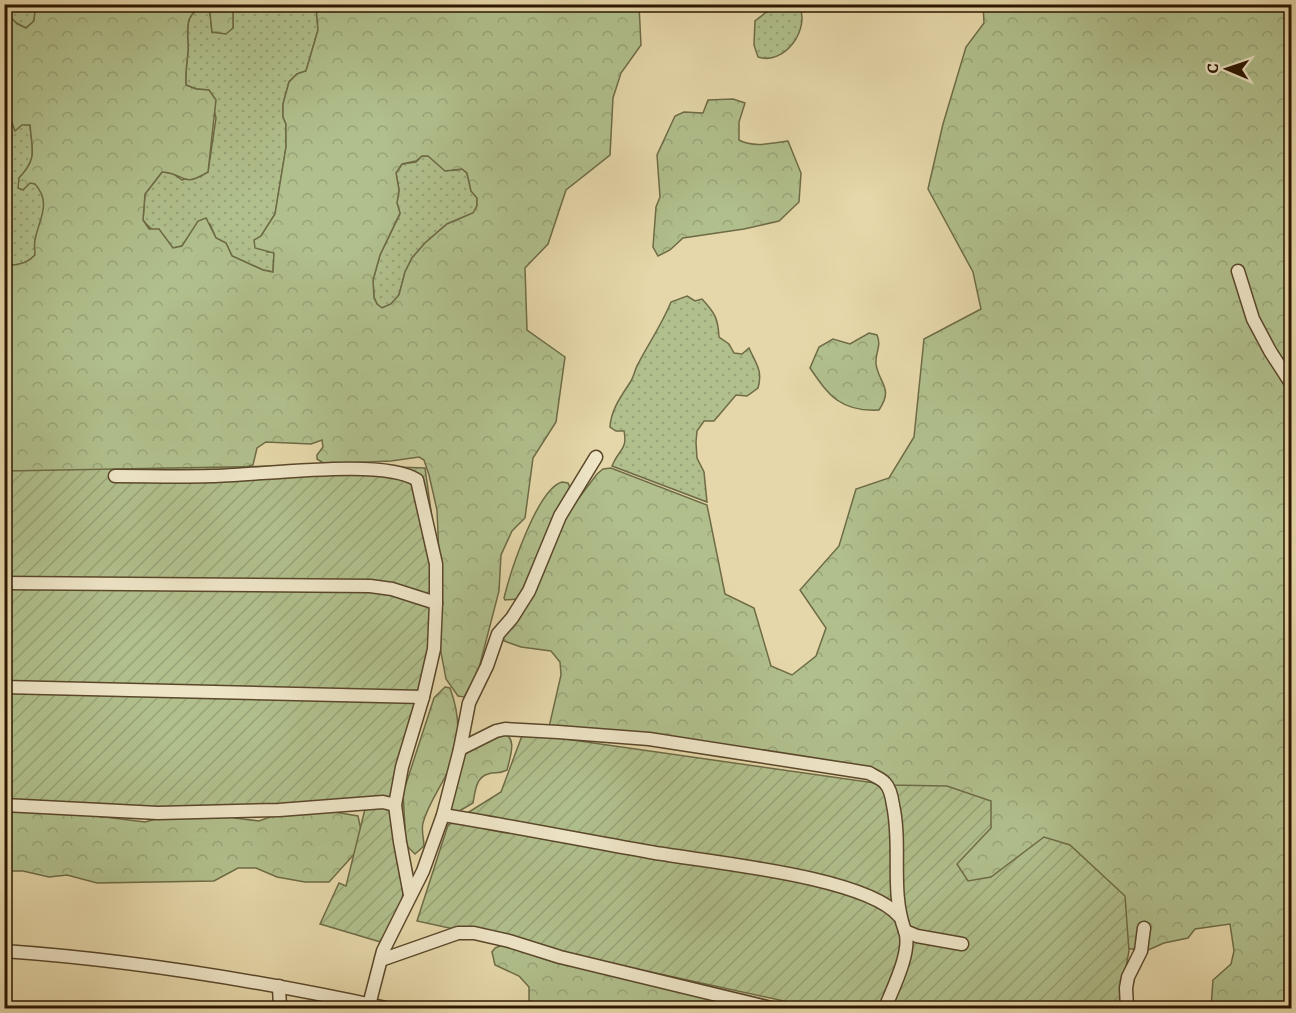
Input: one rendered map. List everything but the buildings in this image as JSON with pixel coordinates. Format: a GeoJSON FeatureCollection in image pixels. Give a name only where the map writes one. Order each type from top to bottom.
{"type":"FeatureCollection","features":[{"type":"Feature","properties":{"kind":"street"},"geometry":{"type":"LineString","coordinates":[[1238,271],[1253,319],[1292,385]]}},
{"type":"Feature","properties":{"kind":"street"},"geometry":{"type":"LineString","coordinates":[[369,1005],[381,960],[423,871],[443,814],[469,703],[487,666],[498,634],[512,618],[529,591],[560,516],[596,457]]}},
{"type":"Feature","properties":{"kind":"street"},"geometry":{"type":"LineString","coordinates":[[115,476],[214,476],[365,469],[401,473],[417,480],[436,564],[436,603],[434,649],[423,697],[402,767],[395,805],[410,895]]}},
{"type":"Feature","properties":{"kind":"street"},"geometry":{"type":"LineString","coordinates":[[4,583],[370,586],[392,589],[436,603]]}},
{"type":"Feature","properties":{"kind":"street"},"geometry":{"type":"LineString","coordinates":[[4,687],[423,697]]}},
{"type":"Feature","properties":{"kind":"street"},"geometry":{"type":"LineString","coordinates":[[460,748],[505,729],[649,739],[869,773],[885,782],[898,826],[899,916],[908,939],[895,990],[885,1008]]}},
{"type":"Feature","properties":{"kind":"street"},"geometry":{"type":"LineString","coordinates":[[4,806],[158,813],[279,810],[383,802],[395,805]]}},
{"type":"Feature","properties":{"kind":"street"},"geometry":{"type":"LineString","coordinates":[[443,814],[653,853],[803,876],[886,903],[899,916]]}},
{"type":"Feature","properties":{"kind":"street"},"geometry":{"type":"LineString","coordinates":[[1127,1008],[1128,976],[1141,951],[1144,927]]}},
{"type":"Feature","properties":{"kind":"street"},"geometry":{"type":"LineString","coordinates":[[905,931],[917,936],[962,944]]}},
{"type":"Feature","properties":{"kind":"street"},"geometry":{"type":"LineString","coordinates":[[381,960],[458,933],[474,933],[560,957],[771,1008]]}},
{"type":"Feature","properties":{"kind":"street"},"geometry":{"type":"LineString","coordinates":[[4,951],[83,956],[279,986],[349,1005],[386,1008]]}},
{"type":"Feature","properties":{"kind":"street"},"geometry":{"type":"LineString","coordinates":[[279,986],[280,1008]]}},
{"type":"Feature","properties":{"kind":"green space"},"geometry":{"type":"Polygon","coordinates":[[[4,5],[32,5],[35,11],[34,21],[26,28],[22,26],[9,16],[4,5]]]}},
{"type":"Feature","properties":{"kind":"green space"},"geometry":{"type":"Polygon","coordinates":[[[32,5],[233,5],[233,28],[226,34],[212,32],[210,13],[206,7],[193,13],[188,24],[186,85],[209,90],[216,100],[208,172],[187,180],[162,172],[145,194],[143,220],[149,229],[159,229],[173,248],[182,246],[198,221],[206,218],[216,238],[226,243],[232,256],[273,272],[274,253],[255,248],[254,240],[261,236],[275,214],[286,147],[283,104],[289,82],[297,74],[306,71],[318,30],[316,5],[639,5],[641,45],[621,73],[613,98],[610,155],[566,190],[548,244],[525,268],[527,330],[565,357],[556,422],[533,458],[525,518],[512,531],[501,555],[499,591],[478,672],[464,697],[458,696],[446,679],[439,642],[440,581],[437,510],[424,460],[419,457],[391,461],[325,464],[317,459],[323,447],[322,440],[311,444],[266,442],[257,448],[253,465],[235,470],[5,471],[5,265],[21,264],[35,255],[35,240],[44,205],[40,191],[35,184],[30,183],[23,190],[18,188],[19,178],[29,165],[32,147],[30,125],[22,125],[15,131],[12,123],[8,119],[5,120],[4,10],[17,24],[26,28],[34,21],[35,11],[32,5]],[[428,156],[402,164],[396,173],[399,190],[397,203],[400,213],[380,255],[373,280],[374,298],[382,308],[391,304],[399,295],[405,272],[412,258],[425,243],[447,224],[473,213],[477,206],[477,198],[471,191],[467,173],[462,169],[445,171],[428,156]]]}},
{"type":"Feature","properties":{"kind":"green space"},"geometry":{"type":"Polygon","coordinates":[[[233,5],[316,5],[318,30],[306,71],[297,74],[289,82],[283,104],[286,147],[275,214],[261,236],[267,252],[274,252],[273,272],[232,256],[226,243],[216,238],[210,224],[189,236],[182,246],[173,248],[143,220],[145,194],[162,172],[172,173],[182,180],[208,172],[216,118],[209,90],[186,85],[188,24],[193,13],[206,7],[210,13],[212,32],[233,28],[233,5]]]}},
{"type":"Feature","properties":{"kind":"green space"},"geometry":{"type":"Polygon","coordinates":[[[772,5],[799,5],[802,14],[801,24],[793,43],[786,51],[768,58],[758,57],[754,45],[755,21],[772,5]]]}},
{"type":"Feature","properties":{"kind":"green space"},"geometry":{"type":"Polygon","coordinates":[[[983,5],[1291,5],[1292,635],[1287,656],[1292,684],[1292,979],[1290,1008],[1211,1008],[1213,980],[1231,964],[1234,951],[1230,924],[1195,929],[1188,938],[1164,943],[1146,951],[1125,948],[1030,860],[971,888],[889,778],[869,768],[549,727],[561,675],[560,662],[551,651],[521,647],[504,641],[503,637],[529,603],[536,589],[563,519],[597,474],[603,469],[611,468],[707,505],[725,594],[754,608],[771,666],[792,675],[816,656],[826,628],[800,590],[839,546],[856,489],[889,478],[914,437],[924,339],[981,309],[973,272],[928,189],[943,124],[966,47],[984,23],[983,5]]]}},
{"type":"Feature","properties":{"kind":"green space"},"geometry":{"type":"Polygon","coordinates":[[[733,99],[745,103],[739,122],[739,140],[757,144],[788,141],[801,173],[799,202],[779,221],[683,238],[670,250],[658,256],[653,247],[656,207],[660,197],[657,155],[675,116],[684,112],[703,113],[708,100],[733,99]]]}},
{"type":"Feature","properties":{"kind":"green space"},"geometry":{"type":"Polygon","coordinates":[[[7,118],[12,123],[30,125],[31,159],[19,178],[37,185],[42,190],[45,204],[35,240],[35,255],[21,264],[13,265],[5,265],[4,120],[7,118]]]}},
{"type":"Feature","properties":{"kind":"green space"},"geometry":{"type":"Polygon","coordinates":[[[422,156],[428,156],[446,169],[462,169],[467,173],[471,191],[477,198],[477,206],[473,213],[447,224],[425,243],[412,258],[405,272],[399,295],[391,304],[382,308],[374,297],[373,280],[380,255],[400,214],[397,203],[399,190],[396,173],[402,164],[416,162],[422,156]]]}},
{"type":"Feature","properties":{"kind":"green space"},"geometry":{"type":"Polygon","coordinates":[[[687,296],[695,301],[702,299],[710,308],[717,320],[719,337],[729,344],[734,353],[742,354],[749,348],[760,376],[758,388],[747,396],[736,395],[714,421],[704,421],[697,431],[697,458],[704,472],[707,502],[612,466],[625,442],[624,431],[616,431],[610,427],[615,408],[671,302],[687,296]]]}},
{"type":"Feature","properties":{"kind":"green space"},"geometry":{"type":"Polygon","coordinates":[[[869,333],[877,335],[879,346],[876,364],[885,391],[879,410],[866,410],[845,405],[823,387],[810,368],[819,347],[833,339],[850,344],[869,333]]]}},
{"type":"Feature","properties":{"kind":"green space"},"geometry":{"type":"Polygon","coordinates":[[[339,465],[425,468],[438,561],[438,645],[399,799],[405,885],[401,903],[384,943],[320,924],[339,883],[346,886],[365,809],[137,807],[5,801],[5,471],[339,465]]]}},
{"type":"Feature","properties":{"kind":"green space"},"geometry":{"type":"Polygon","coordinates":[[[562,482],[568,483],[570,488],[518,599],[505,600],[512,570],[534,515],[553,488],[562,482]]]}},
{"type":"Feature","properties":{"kind":"green space"},"geometry":{"type":"Polygon","coordinates":[[[445,687],[450,688],[456,708],[458,729],[456,749],[449,769],[425,816],[422,829],[424,846],[415,854],[406,845],[403,793],[434,698],[445,687]]]}},
{"type":"Feature","properties":{"kind":"green space"},"geometry":{"type":"Polygon","coordinates":[[[500,733],[510,738],[512,747],[507,770],[491,773],[481,778],[473,803],[452,813],[449,809],[464,755],[470,749],[500,733]]]}},
{"type":"Feature","properties":{"kind":"green space"},"geometry":{"type":"Polygon","coordinates":[[[523,733],[889,785],[947,786],[991,801],[991,828],[957,864],[968,881],[991,877],[1044,837],[1070,845],[1125,896],[1129,951],[1123,983],[1125,1008],[816,1008],[417,921],[448,825],[501,792],[523,733]]]}},
{"type":"Feature","properties":{"kind":"green space"},"geometry":{"type":"Polygon","coordinates":[[[4,808],[48,810],[145,822],[175,814],[223,812],[235,818],[259,821],[284,812],[334,812],[358,816],[361,830],[358,850],[329,882],[305,882],[277,877],[256,868],[238,868],[214,881],[97,883],[67,875],[49,877],[23,871],[5,871],[4,808]]]}},
{"type":"Feature","properties":{"kind":"green space"},"geometry":{"type":"Polygon","coordinates":[[[502,945],[557,963],[711,996],[738,1006],[738,1008],[540,1008],[529,1000],[529,987],[519,976],[495,965],[492,952],[502,945]]]}}]}
